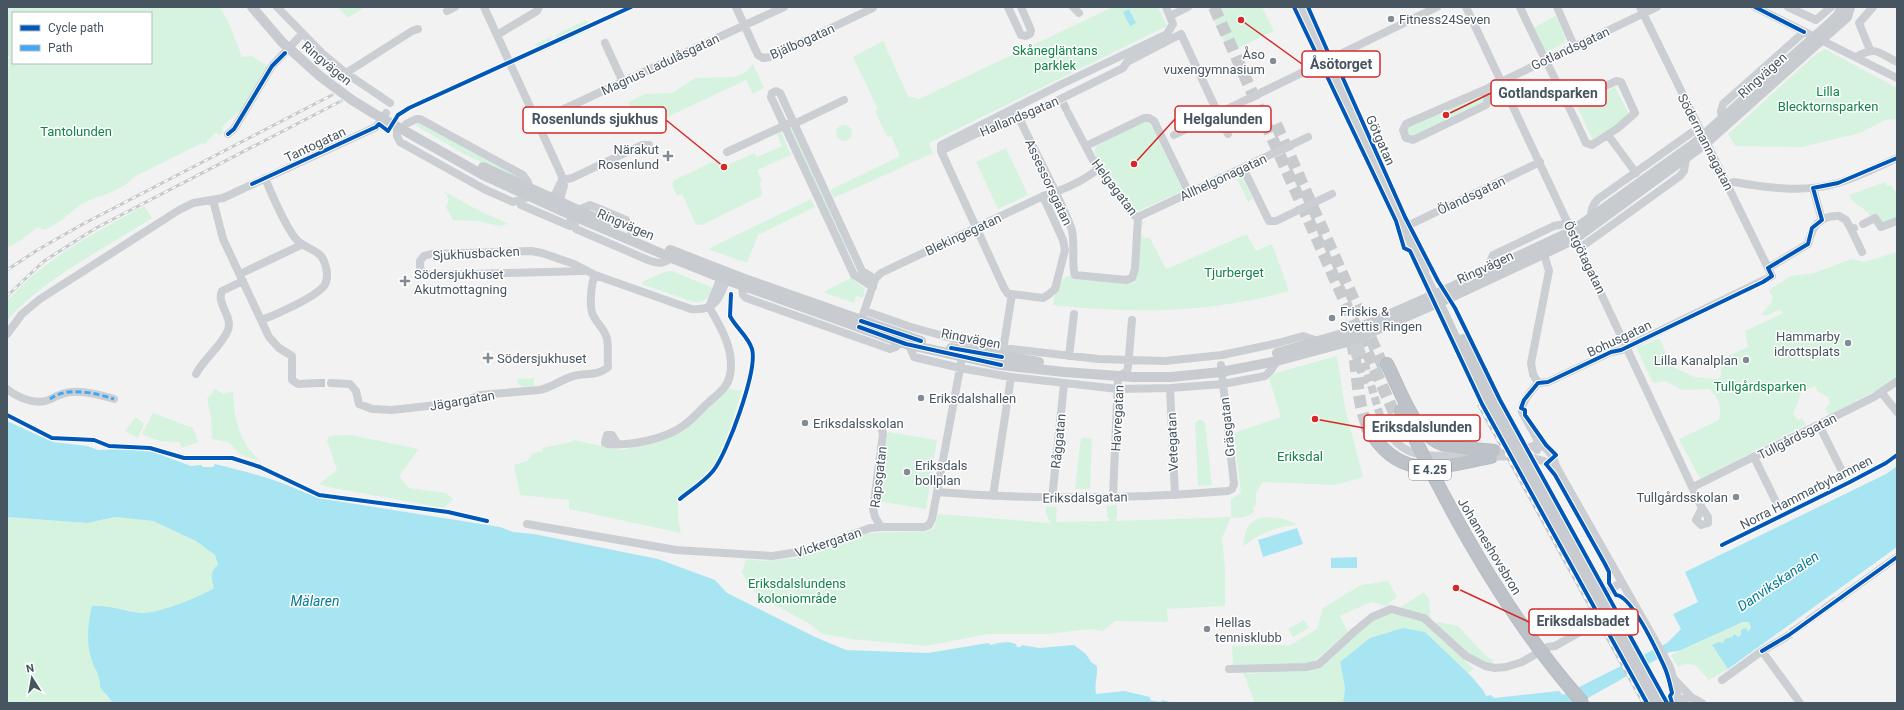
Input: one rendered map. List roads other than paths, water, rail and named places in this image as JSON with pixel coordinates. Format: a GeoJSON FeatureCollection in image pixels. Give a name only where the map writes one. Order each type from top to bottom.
{"type":"FeatureCollection","features":[{"type":"Feature","properties":{"kind":"highway","name":"E 4.25"},"geometry":{"type":"LineString","coordinates":[[1385,365],[1413,434]]}},
{"type":"Feature","properties":{"kind":"highway","name":"E 4.25"},"geometry":{"type":"LineString","coordinates":[[1396,417],[1413,434]]}},
{"type":"Feature","properties":{"kind":"highway"},"geometry":{"type":"LineString","coordinates":[[1376,425],[1377,443],[1393,459],[1416,468],[1434,467],[1493,454]]}},
{"type":"Feature","properties":{"kind":"highway"},"geometry":{"type":"LineString","coordinates":[[1413,434],[1454,447],[1493,454]]}},
{"type":"Feature","properties":{"kind":"highway","name":"Johanneshovsbron"},"geometry":{"type":"LineString","coordinates":[[1413,434],[1431,487],[1466,550],[1536,655],[1574,703]]}},
{"type":"Feature","properties":{"kind":"highway","name":"Johanneshovsbron"},"geometry":{"type":"LineString","coordinates":[[1413,434],[1456,518],[1505,599],[1544,655],[1583,703]]}},
{"type":"Feature","properties":{"kind":"main road","name":"Ringvägen"},"geometry":{"type":"LineString","coordinates":[[252,7],[336,89],[402,125],[457,161],[555,203],[672,258],[725,275],[860,324],[905,344],[963,354],[1002,356],[1123,374],[1171,377],[1277,361],[1352,337],[1574,235],[1686,159],[1702,136],[1818,38],[1847,17],[1850,7]]}},
{"type":"Feature","properties":{"kind":"main road","name":"Ringvägen"},"geometry":{"type":"LineString","coordinates":[[260,7],[291,46]]}},
{"type":"Feature","properties":{"kind":"main road","name":"Ringvägen"},"geometry":{"type":"LineString","coordinates":[[1574,235],[1591,218],[1702,136],[1818,38],[1838,15],[1842,7]]}},
{"type":"Feature","properties":{"kind":"main road","name":"Ringvägen"},"geometry":{"type":"LineString","coordinates":[[574,212],[725,275],[742,285],[860,324],[963,354]]}},
{"type":"Feature","properties":{"kind":"main road","name":"Ringvägen"},"geometry":{"type":"LineString","coordinates":[[1439,297],[1489,269],[1542,250]]}},
{"type":"Feature","properties":{"kind":"main road","name":"Götgatan"},"geometry":{"type":"LineString","coordinates":[[1439,297],[1490,403],[1508,433]]}},
{"type":"Feature","properties":{"kind":"main road","name":"Ringvägen"},"geometry":{"type":"LineString","coordinates":[[1221,369],[1318,341],[1352,337]]}},
{"type":"Feature","properties":{"kind":"main road"},"geometry":{"type":"LineString","coordinates":[[1508,433],[1653,703]]}},
{"type":"Feature","properties":{"kind":"main road"},"geometry":{"type":"LineString","coordinates":[[1508,433],[1662,703]]}},
{"type":"Feature","properties":{"kind":"street","name":"Ringvägen"},"geometry":{"type":"LineString","coordinates":[[276,7],[302,34],[346,73],[390,103]]}},
{"type":"Feature","properties":{"kind":"street"},"geometry":{"type":"LineString","coordinates":[[447,11],[456,7]]}},
{"type":"Feature","properties":{"kind":"street"},"geometry":{"type":"LineString","coordinates":[[484,7],[562,180],[555,203]]}},
{"type":"Feature","properties":{"kind":"street"},"geometry":{"type":"LineString","coordinates":[[527,7],[527,17]]}},
{"type":"Feature","properties":{"kind":"street"},"geometry":{"type":"LineString","coordinates":[[496,35],[537,11],[538,7]]}},
{"type":"Feature","properties":{"kind":"street"},"geometry":{"type":"LineString","coordinates":[[736,7],[745,25]]}},
{"type":"Feature","properties":{"kind":"street","name":"Magnus Ladulåsgatan"},"geometry":{"type":"LineString","coordinates":[[536,122],[784,7]]}},
{"type":"Feature","properties":{"kind":"street","name":"Bjälbogatan"},"geometry":{"type":"LineString","coordinates":[[745,25],[758,55],[763,58],[770,57],[847,21],[873,7]]}},
{"type":"Feature","properties":{"kind":"street"},"geometry":{"type":"LineString","coordinates":[[1008,7],[1021,35],[1026,36],[1030,34],[1031,30],[1021,7]]}},
{"type":"Feature","properties":{"kind":"street"},"geometry":{"type":"LineString","coordinates":[[1166,7],[1170,16],[1188,7]]}},
{"type":"Feature","properties":{"kind":"street","name":"Götgatan"},"geometry":{"type":"LineString","coordinates":[[1297,7],[1326,61]]}},
{"type":"Feature","properties":{"kind":"street","name":"Götgatan"},"geometry":{"type":"LineString","coordinates":[[1303,7],[1326,61],[1439,297]]}},
{"type":"Feature","properties":{"kind":"street"},"geometry":{"type":"LineString","coordinates":[[1174,135],[1437,7]]}},
{"type":"Feature","properties":{"kind":"street","name":"Östgötagatan"},"geometry":{"type":"LineString","coordinates":[[1466,7],[1702,508]]}},
{"type":"Feature","properties":{"kind":"street"},"geometry":{"type":"LineString","coordinates":[[1520,7],[1586,143],[1592,145],[1635,113],[1620,82],[1616,81],[1568,104]]}},
{"type":"Feature","properties":{"kind":"street"},"geometry":{"type":"LineString","coordinates":[[1556,7],[1574,46]]}},
{"type":"Feature","properties":{"kind":"street","name":"Gotlandsgatan"},"geometry":{"type":"LineString","coordinates":[[1484,90],[1488,99],[1486,105],[1413,140],[1406,138],[1402,130],[1406,124],[1484,90],[1574,46],[1642,10],[1656,7]]}},
{"type":"Feature","properties":{"kind":"street"},"geometry":{"type":"LineString","coordinates":[[1755,7],[1897,78]]}},
{"type":"Feature","properties":{"kind":"street"},"geometry":{"type":"LineString","coordinates":[[1788,7],[1816,20],[1831,7]]}},
{"type":"Feature","properties":{"kind":"street"},"geometry":{"type":"LineString","coordinates":[[1867,9],[1858,23],[1870,50]]}},
{"type":"Feature","properties":{"kind":"street","name":"Södermannagatan"},"geometry":{"type":"LineString","coordinates":[[1642,10],[1702,136],[1728,184],[1770,272]]}},
{"type":"Feature","properties":{"kind":"street"},"geometry":{"type":"LineString","coordinates":[[1800,13],[1804,32]]}},
{"type":"Feature","properties":{"kind":"street","name":"Hallandsgatan"},"geometry":{"type":"LineString","coordinates":[[941,148],[1062,84],[1167,34],[1173,24],[1170,16]]}},
{"type":"Feature","properties":{"kind":"street"},"geometry":{"type":"LineString","coordinates":[[346,73],[406,34],[418,29]]}},
{"type":"Feature","properties":{"kind":"street","name":"Ringvägen"},"geometry":{"type":"LineString","coordinates":[[1722,119],[1721,111],[1723,104],[1804,32]]}},
{"type":"Feature","properties":{"kind":"street"},"geometry":{"type":"LineString","coordinates":[[228,134],[234,129],[272,66],[302,34]]}},
{"type":"Feature","properties":{"kind":"street","name":"Hallandsgatan"},"geometry":{"type":"LineString","coordinates":[[941,148],[1011,117],[1019,118],[1062,101],[1123,68],[1127,62],[1181,34],[1218,113]]}},
{"type":"Feature","properties":{"kind":"street"},"geometry":{"type":"LineString","coordinates":[[605,43],[623,82]]}},
{"type":"Feature","properties":{"kind":"street"},"geometry":{"type":"LineString","coordinates":[[1856,57],[1870,50],[1897,62]]}},
{"type":"Feature","properties":{"kind":"street"},"geometry":{"type":"LineString","coordinates":[[776,91],[780,93],[862,271],[874,283],[854,275],[784,126],[771,96],[772,93],[776,91]]}},
{"type":"Feature","properties":{"kind":"street"},"geometry":{"type":"LineString","coordinates":[[727,152],[844,100]]}},
{"type":"Feature","properties":{"kind":"street","name":"Helgagatan"},"geometry":{"type":"LineString","coordinates":[[1068,113],[1098,169],[1135,216],[1138,217],[1135,269],[1132,278],[1126,280],[1078,277],[1074,272]]}},
{"type":"Feature","properties":{"kind":"street"},"geometry":{"type":"LineString","coordinates":[[1218,113],[1228,134]]}},
{"type":"Feature","properties":{"kind":"street","name":"Tantogatan"},"geometry":{"type":"LineString","coordinates":[[7,334],[22,314],[40,299],[179,210],[193,203],[223,198],[376,127],[384,116]]}},
{"type":"Feature","properties":{"kind":"street"},"geometry":{"type":"LineString","coordinates":[[402,125],[416,118],[420,119],[523,175],[528,182],[529,192],[519,201]]}},
{"type":"Feature","properties":{"kind":"street","name":"Assessorsgatan"},"geometry":{"type":"LineString","coordinates":[[1019,118],[1071,228],[1074,254],[1074,272]]}},
{"type":"Feature","properties":{"kind":"street"},"geometry":{"type":"LineString","coordinates":[[1086,146],[1144,118],[1149,118],[1154,121],[1189,193]]}},
{"type":"Feature","properties":{"kind":"street","name":"Ringvägen"},"geometry":{"type":"LineString","coordinates":[[402,125],[397,136],[400,142],[484,188],[513,202],[519,201],[521,205],[570,226],[575,226],[576,229],[657,264],[663,263],[672,258]]}},
{"type":"Feature","properties":{"kind":"street"},"geometry":{"type":"LineString","coordinates":[[1608,134],[1636,173]]}},
{"type":"Feature","properties":{"kind":"street","name":"Ringvägen"},"geometry":{"type":"LineString","coordinates":[[1591,218],[1591,210],[1595,202],[1636,173],[1702,136]]}},
{"type":"Feature","properties":{"kind":"street","name":"Allhelgonagatan"},"geometry":{"type":"LineString","coordinates":[[1138,217],[1308,137]]}},
{"type":"Feature","properties":{"kind":"street"},"geometry":{"type":"LineString","coordinates":[[562,180],[572,178],[642,145],[649,145]]}},
{"type":"Feature","properties":{"kind":"street"},"geometry":{"type":"LineString","coordinates":[[941,148],[1004,288],[1008,294],[1012,294],[1002,356]]}},
{"type":"Feature","properties":{"kind":"street"},"geometry":{"type":"LineString","coordinates":[[1728,184],[1734,182],[1779,188],[1813,188],[1848,180],[1897,158]]}},
{"type":"Feature","properties":{"kind":"street","name":"Ölandsgatan"},"geometry":{"type":"LineString","coordinates":[[1405,227],[1540,162]]}},
{"type":"Feature","properties":{"kind":"street"},"geometry":{"type":"LineString","coordinates":[[1243,168],[1268,221],[1272,222],[1332,194]]}},
{"type":"Feature","properties":{"kind":"street","name":"Blekingegatan"},"geometry":{"type":"LineString","coordinates":[[874,283],[881,273],[1042,196],[1087,178],[1098,169]]}},
{"type":"Feature","properties":{"kind":"street"},"geometry":{"type":"LineString","coordinates":[[262,320],[302,301],[324,285],[327,277],[326,268],[319,254],[301,245],[292,234],[266,178]]}},
{"type":"Feature","properties":{"kind":"street"},"geometry":{"type":"LineString","coordinates":[[1813,188],[1822,220],[1839,216],[1846,220],[1852,228],[1862,252]]}},
{"type":"Feature","properties":{"kind":"street"},"geometry":{"type":"LineString","coordinates":[[818,200],[827,196]]}},
{"type":"Feature","properties":{"kind":"street","name":"Assessorsgatan"},"geometry":{"type":"LineString","coordinates":[[1012,294],[1043,298],[1048,296],[1055,289],[1065,250],[1064,244],[1042,196]]}},
{"type":"Feature","properties":{"kind":"street"},"geometry":{"type":"LineString","coordinates":[[213,200],[223,239],[271,340],[279,348],[292,356],[292,380],[298,384],[317,383]]}},
{"type":"Feature","properties":{"kind":"street"},"geometry":{"type":"LineString","coordinates":[[574,212],[575,226]]}},
{"type":"Feature","properties":{"kind":"street"},"geometry":{"type":"LineString","coordinates":[[1863,224],[1875,218],[1881,227],[1897,221]]}},
{"type":"Feature","properties":{"kind":"street","name":"Bohusgatan"},"geometry":{"type":"LineString","coordinates":[[1538,383],[1548,382],[1611,352],[1621,350],[1770,272],[1808,244],[1812,228],[1822,220]]}},
{"type":"Feature","properties":{"kind":"street","name":"Ringvägen"},"geometry":{"type":"LineString","coordinates":[[1489,269],[1493,255],[1554,226],[1574,235]]}},
{"type":"Feature","properties":{"kind":"street"},"geometry":{"type":"LineString","coordinates":[[196,374],[228,330],[228,317],[220,299],[222,291],[241,277],[301,245]]}},
{"type":"Feature","properties":{"kind":"street"},"geometry":{"type":"LineString","coordinates":[[844,254],[852,250]]}},
{"type":"Feature","properties":{"kind":"street"},"geometry":{"type":"LineString","coordinates":[[1542,250],[1549,271],[1531,363],[1538,383],[1524,400],[1521,408],[1523,417],[1541,447],[1553,458],[1558,471],[1649,627],[1675,680],[1691,697],[1702,703]]}},
{"type":"Feature","properties":{"kind":"street","name":"Sjukhusbacken"},"geometry":{"type":"LineString","coordinates":[[584,271],[430,275],[424,273],[420,268],[420,261],[424,256],[430,254],[531,251],[542,253],[574,264],[584,271],[691,309],[698,310],[709,307]]}},
{"type":"Feature","properties":{"kind":"street","name":"Jägargatan"},"geometry":{"type":"LineString","coordinates":[[331,383],[350,384],[356,391],[359,404],[364,408],[392,410],[463,402],[480,395],[548,389],[562,380],[575,375],[604,371],[608,367],[607,340],[605,333],[593,316],[592,311],[592,282],[595,275]]}},
{"type":"Feature","properties":{"kind":"street"},"geometry":{"type":"LineString","coordinates":[[617,443],[628,444],[648,440],[676,430],[694,416],[728,383],[731,367],[730,352],[709,307],[719,298],[725,275]]}},
{"type":"Feature","properties":{"kind":"street"},"geometry":{"type":"LineString","coordinates":[[860,324],[874,283]]}},
{"type":"Feature","properties":{"kind":"street","name":"Ringvägen"},"geometry":{"type":"LineString","coordinates":[[742,285],[743,295],[746,298],[890,349],[905,344]]}},
{"type":"Feature","properties":{"kind":"street","name":"Ringvägen"},"geometry":{"type":"LineString","coordinates":[[864,311],[1002,356],[1069,356],[1130,361],[1165,361],[1222,355],[1303,336],[1318,341]]}},
{"type":"Feature","properties":{"kind":"street"},"geometry":{"type":"LineString","coordinates":[[1069,356],[1074,314]]}},
{"type":"Feature","properties":{"kind":"street","name":"Havregatan"},"geometry":{"type":"LineString","coordinates":[[1113,498],[1118,389],[1123,374],[1130,361],[1132,320]]}},
{"type":"Feature","properties":{"kind":"street"},"geometry":{"type":"LineString","coordinates":[[1352,337],[1358,352]]}},
{"type":"Feature","properties":{"kind":"street"},"geometry":{"type":"LineString","coordinates":[[905,344],[914,357],[960,368],[1011,377],[1118,389],[1170,388],[1223,384],[1265,376],[1277,361]]}},
{"type":"Feature","properties":{"kind":"street","name":"Vickergatan"},"geometry":{"type":"LineString","coordinates":[[527,524],[676,550],[772,556],[784,556],[806,551],[870,528],[880,526],[919,528],[929,525],[932,519],[963,354]]}},
{"type":"Feature","properties":{"kind":"street","name":"Gräsgatan"},"geometry":{"type":"LineString","coordinates":[[1221,369],[1234,484],[1232,489]]}},
{"type":"Feature","properties":{"kind":"street"},"geometry":{"type":"LineString","coordinates":[[993,496],[1011,377]]}},
{"type":"Feature","properties":{"kind":"street","name":"Tullgårdsgatan"},"geometry":{"type":"LineString","coordinates":[[1693,487],[1819,425],[1881,392],[1897,381]]}},
{"type":"Feature","properties":{"kind":"street","name":"Råggatan"},"geometry":{"type":"LineString","coordinates":[[1052,499],[1064,384]]}},
{"type":"Feature","properties":{"kind":"street","name":"Vetegatan"},"geometry":{"type":"LineString","coordinates":[[1170,388],[1175,495]]}},
{"type":"Feature","properties":{"kind":"street"},"geometry":{"type":"LineString","coordinates":[[7,389],[22,399],[34,401],[50,400],[56,395],[80,392],[114,399]]}},
{"type":"Feature","properties":{"kind":"street"},"geometry":{"type":"LineString","coordinates":[[1881,392],[1897,412]]}},
{"type":"Feature","properties":{"kind":"street"},"geometry":{"type":"LineString","coordinates":[[1819,425],[1843,473]]}},
{"type":"Feature","properties":{"kind":"street","name":"Rapsgatan"},"geometry":{"type":"LineString","coordinates":[[880,526],[873,509],[883,434],[881,426]]}},
{"type":"Feature","properties":{"kind":"street"},"geometry":{"type":"LineString","coordinates":[[1493,454],[1541,447]]}},
{"type":"Feature","properties":{"kind":"street"},"geometry":{"type":"LineString","coordinates":[[1539,459],[1536,451],[1541,447]]}},
{"type":"Feature","properties":{"kind":"street"},"geometry":{"type":"LineString","coordinates":[[1493,454],[1539,459],[1549,462],[1558,471]]}},
{"type":"Feature","properties":{"kind":"street"},"geometry":{"type":"LineString","coordinates":[[1754,457],[1777,504]]}},
{"type":"Feature","properties":{"kind":"street","name":"Eriksdalsgatan"},"geometry":{"type":"LineString","coordinates":[[937,492],[1052,499],[1175,495],[1228,491],[1232,489]]}},
{"type":"Feature","properties":{"kind":"street"},"geometry":{"type":"LineString","coordinates":[[1722,680],[1762,651],[1791,633],[1897,557]]}},
{"type":"Feature","properties":{"kind":"street"},"geometry":{"type":"LineString","coordinates":[[1229,669],[1306,667],[1319,664],[1354,630],[1372,617],[1391,609],[1424,618],[1466,656],[1475,662],[1485,666],[1506,667],[1522,662],[1548,647],[1555,646],[1587,628],[1595,602],[1605,592],[1622,582]]}},
{"type":"Feature","properties":{"kind":"street"},"geometry":{"type":"LineString","coordinates":[[1762,651],[1800,703]]}},
{"type":"Feature","properties":{"kind":"street"},"geometry":{"type":"LineString","coordinates":[[1675,680],[1674,685],[1678,702]]}},
{"type":"Feature","properties":{"kind":"street"},"geometry":{"type":"LineString","coordinates":[[1669,703],[1678,702],[1691,697]]}},
{"type":"Feature","properties":{"kind":"water"},"geometry":{"type":"Polygon","coordinates":[[[1129,9],[1136,23],[1130,26],[1123,12],[1129,9]]]}},
{"type":"Feature","properties":{"kind":"water","name":"Mälaren"},"geometry":{"type":"Polygon","coordinates":[[[7,421],[53,442],[87,446],[98,450],[124,449],[153,452],[191,466],[201,465],[203,467],[213,467],[215,464],[251,473],[324,499],[500,527],[513,532],[534,534],[658,559],[715,580],[727,593],[815,637],[846,650],[928,653],[988,643],[991,645],[1010,642],[1016,644],[1017,647],[1022,645],[1039,648],[1074,645],[1086,654],[1091,662],[1097,666],[1095,687],[1096,694],[1124,691],[1150,697],[1150,700],[1161,702],[1162,700],[1173,703],[113,703],[100,687],[97,672],[89,652],[88,632],[92,606],[111,607],[148,613],[189,600],[214,588],[212,573],[218,565],[215,555],[196,541],[153,521],[115,517],[87,523],[7,517],[7,421]]]}},
{"type":"Feature","properties":{"kind":"water","name":"Danvikskanalen"},"geometry":{"type":"Polygon","coordinates":[[[1897,466],[1897,547],[1728,669],[1712,645],[1719,642],[1723,643],[1725,639],[1732,637],[1734,634],[1738,637],[1741,635],[1741,630],[1746,628],[1748,631],[1751,628],[1749,622],[1743,622],[1679,651],[1670,652],[1579,703],[1343,703],[1345,688],[1340,662],[1370,638],[1403,628],[1425,632],[1471,676],[1486,696],[1491,695],[1494,698],[1559,691],[1563,695],[1667,643],[1681,629],[1673,614],[1698,602],[1685,572],[1886,474],[1897,466]]]}},
{"type":"Feature","properties":{"kind":"water"},"geometry":{"type":"Polygon","coordinates":[[[1297,528],[1303,544],[1263,557],[1258,540],[1297,528]]]}},
{"type":"Feature","properties":{"kind":"water"},"geometry":{"type":"Polygon","coordinates":[[[1357,557],[1357,568],[1331,568],[1331,558],[1357,557]]]}},
{"type":"Feature","properties":{"kind":"tunnel"},"geometry":{"type":"LineString","coordinates":[[1214,7],[1396,417]]}},
{"type":"Feature","properties":{"kind":"tunnel"},"geometry":{"type":"LineString","coordinates":[[1063,103],[1068,113]]}},
{"type":"Feature","properties":{"kind":"tunnel"},"geometry":{"type":"LineString","coordinates":[[1276,124],[1383,366]]}},
{"type":"Feature","properties":{"kind":"tunnel"},"geometry":{"type":"LineString","coordinates":[[1352,342],[1361,407],[1368,428]]}},
{"type":"Feature","properties":{"kind":"tunnel"},"geometry":{"type":"LineString","coordinates":[[1361,351],[1382,422]]}},
{"type":"Feature","properties":{"kind":"tunnel"},"geometry":{"type":"LineString","coordinates":[[1355,354],[1366,387]]}},
{"type":"Feature","properties":{"kind":"tunnel"},"geometry":{"type":"LineString","coordinates":[[317,383],[331,383]]}},
{"type":"Feature","properties":{"kind":"railway"},"geometry":{"type":"LineString","coordinates":[[7,270],[39,249],[83,224],[332,95]]}},
{"type":"Feature","properties":{"kind":"railway"},"geometry":{"type":"LineString","coordinates":[[7,296],[44,261],[96,228],[341,101]]}},
{"type":"Feature","properties":{"kind":"railway"},"geometry":{"type":"LineString","coordinates":[[1479,406],[1643,703]]}},
{"type":"Feature","properties":{"kind":"place","name":"Fitness24Seven"},"geometry":{"type":"Point","coordinates":[1391,19]}},
{"type":"Feature","properties":{"kind":"place","name":"Åsötorget"},"geometry":{"type":"Point","coordinates":[1241,20]}},
{"type":"Feature","properties":{"kind":"place","name":"Åso vuxengymnasium"},"geometry":{"type":"Point","coordinates":[1273,61]}},
{"type":"Feature","properties":{"kind":"place","name":"Gotlandsparken"},"geometry":{"type":"Point","coordinates":[1446,115]}},
{"type":"Feature","properties":{"kind":"place","name":"Närakut Rosenlund"},"geometry":{"type":"Point","coordinates":[668,156]}},
{"type":"Feature","properties":{"kind":"place","name":"Helgalunden"},"geometry":{"type":"Point","coordinates":[1134,164]}},
{"type":"Feature","properties":{"kind":"place","name":"Rosenlunds sjukhus"},"geometry":{"type":"Point","coordinates":[724,167]}},
{"type":"Feature","properties":{"kind":"place","name":"Södersjukhuset Akutmottagning"},"geometry":{"type":"Point","coordinates":[405,281]}},
{"type":"Feature","properties":{"kind":"place","name":"Friskis & Svettis Ringen"},"geometry":{"type":"Point","coordinates":[1332,318]}},
{"type":"Feature","properties":{"kind":"place","name":"Hammarby idrottsplats"},"geometry":{"type":"Point","coordinates":[1848,343]}},
{"type":"Feature","properties":{"kind":"place","name":"Södersjukhuset"},"geometry":{"type":"Point","coordinates":[488,358]}},
{"type":"Feature","properties":{"kind":"place","name":"Lilla Kanalplan"},"geometry":{"type":"Point","coordinates":[1746,360]}},
{"type":"Feature","properties":{"kind":"place","name":"Eriksdalshallen"},"geometry":{"type":"Point","coordinates":[921,398]}},
{"type":"Feature","properties":{"kind":"place","name":"Eriksdalslunden"},"geometry":{"type":"Point","coordinates":[1315,419]}},
{"type":"Feature","properties":{"kind":"place","name":"Eriksdalsskolan"},"geometry":{"type":"Point","coordinates":[805,423]}},
{"type":"Feature","properties":{"kind":"place","name":"Eriksdals bollplan"},"geometry":{"type":"Point","coordinates":[907,472]}},
{"type":"Feature","properties":{"kind":"place","name":"Tullgårdsskolan"},"geometry":{"type":"Point","coordinates":[1736,497]}},
{"type":"Feature","properties":{"kind":"place","name":"Eriksdalsbadet"},"geometry":{"type":"Point","coordinates":[1456,588]}},
{"type":"Feature","properties":{"kind":"place","name":"Hellas tennisklubb"},"geometry":{"type":"Point","coordinates":[1207,629]}},
{"type":"Feature","properties":{"kind":"park label","name":"Skånegläntans parklek"},"geometry":{"type":"Point","coordinates":[1055,58]}},
{"type":"Feature","properties":{"kind":"park label","name":"Lilla Blecktornsparken"},"geometry":{"type":"Point","coordinates":[1828,98]}},
{"type":"Feature","properties":{"kind":"park label","name":"Tantolunden"},"geometry":{"type":"Point","coordinates":[76,131]}},
{"type":"Feature","properties":{"kind":"park label","name":"Tjurberget"},"geometry":{"type":"Point","coordinates":[1234,272]}},
{"type":"Feature","properties":{"kind":"park label","name":"Tullgårdsparken"},"geometry":{"type":"Point","coordinates":[1760,386]}},
{"type":"Feature","properties":{"kind":"park label","name":"Eriksdal"},"geometry":{"type":"Point","coordinates":[1300,456]}},
{"type":"Feature","properties":{"kind":"park label","name":"Eriksdalslundens koloniområde"},"geometry":{"type":"Point","coordinates":[797,590]}}]}
